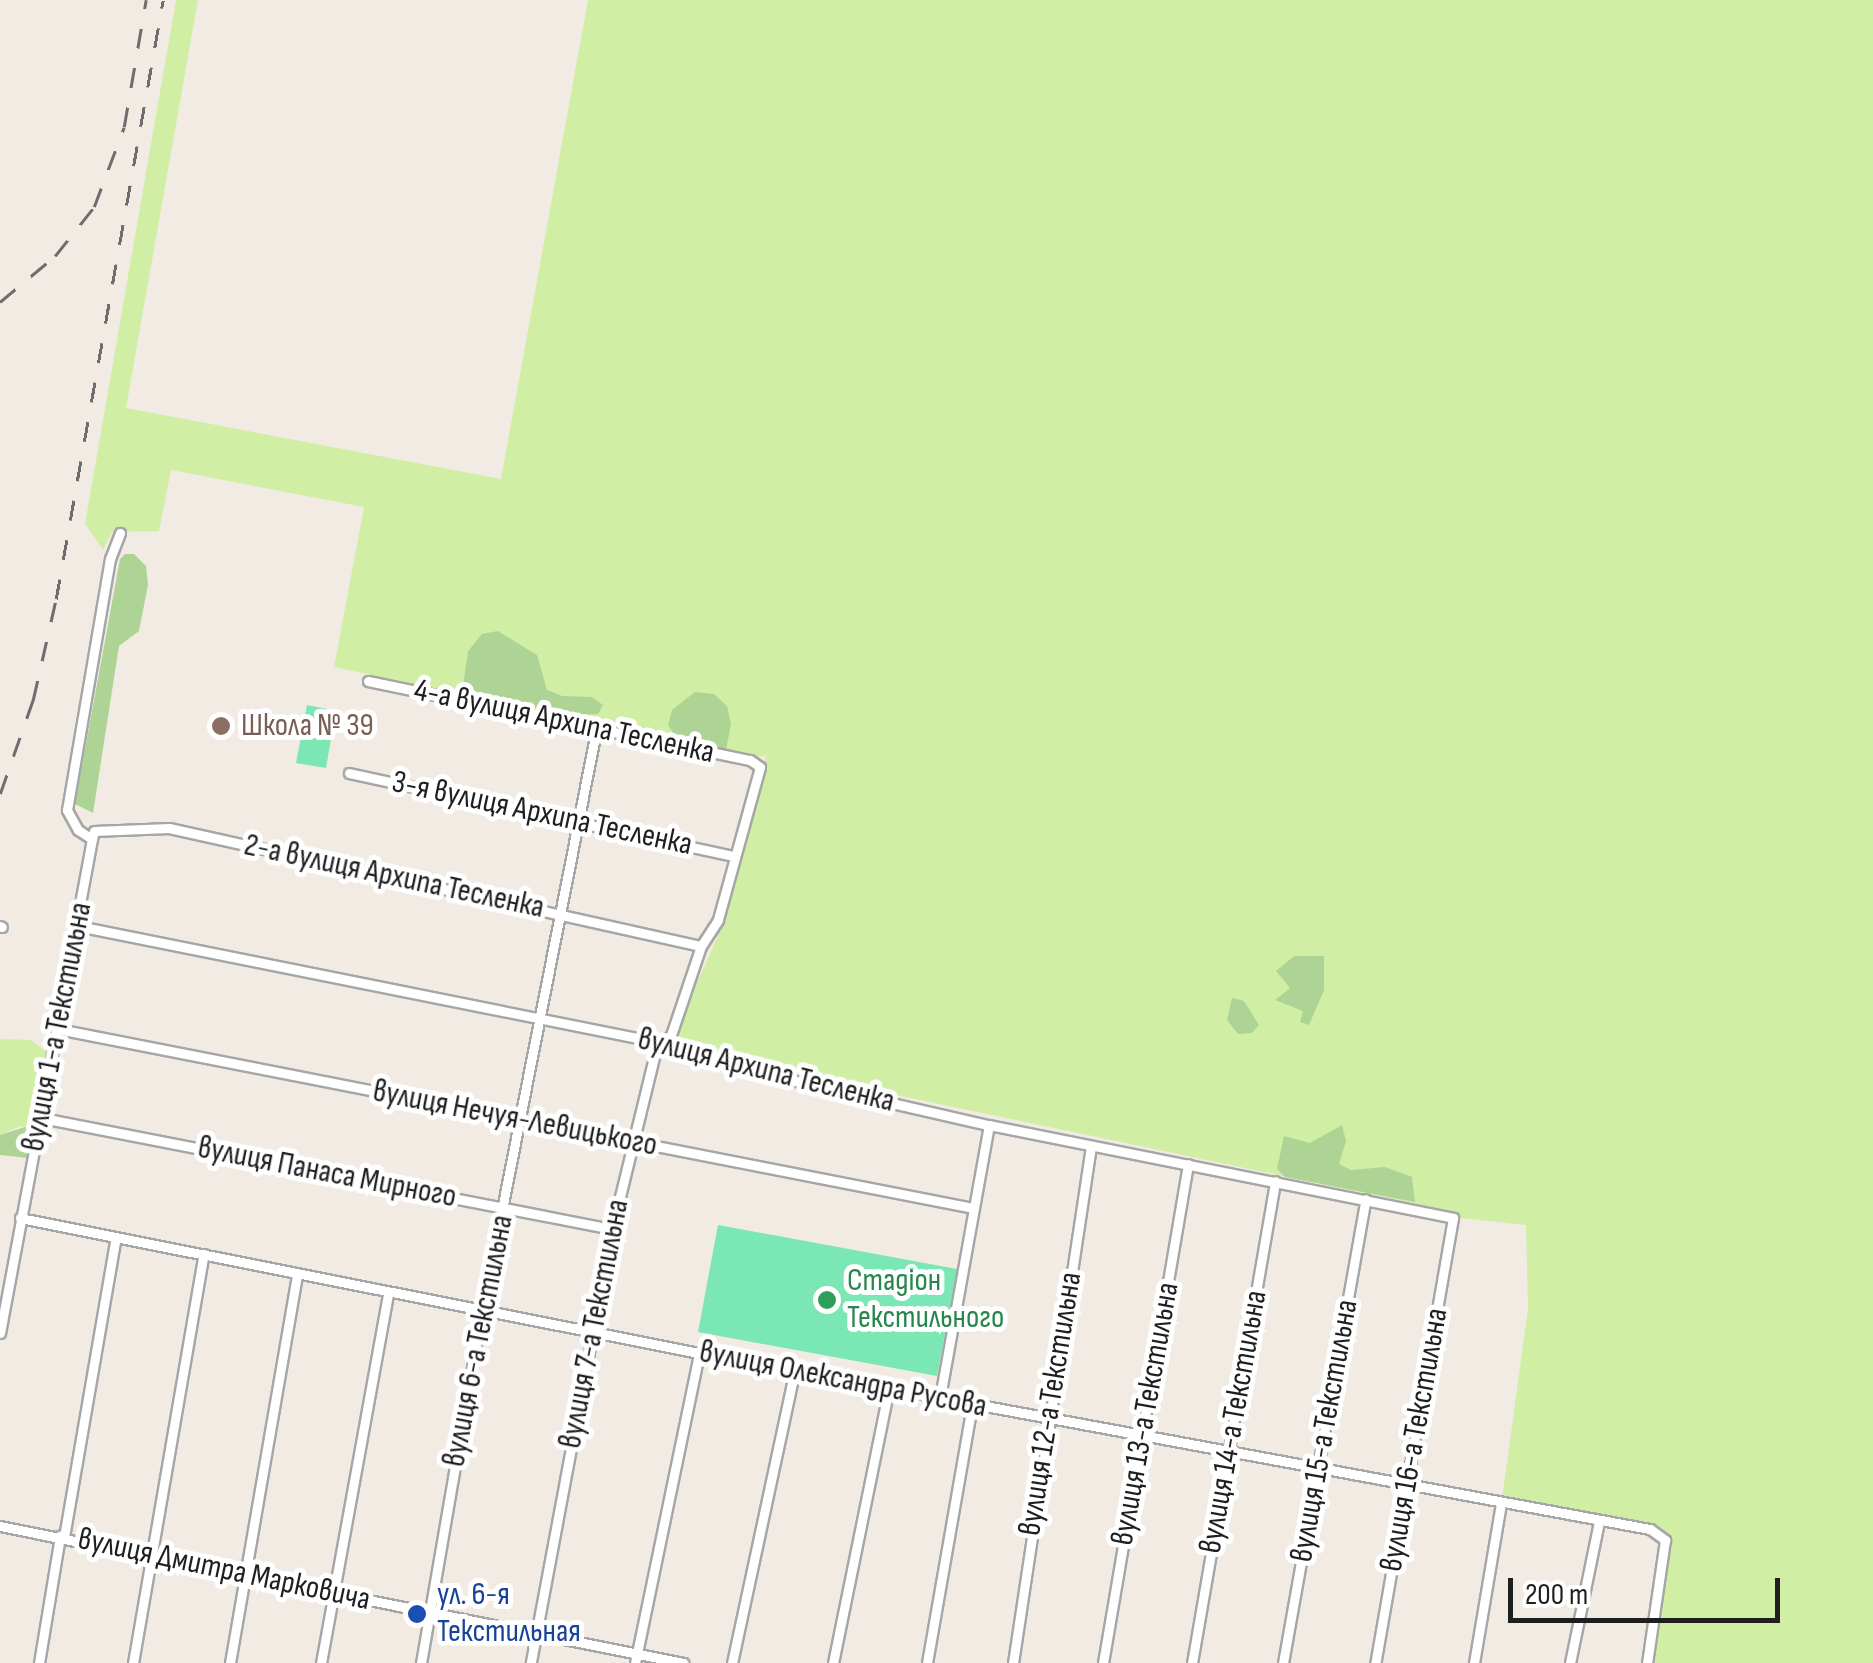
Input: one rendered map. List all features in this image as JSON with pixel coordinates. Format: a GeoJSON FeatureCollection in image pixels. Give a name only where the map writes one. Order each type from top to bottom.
{"type":"FeatureCollection","features":[{"type":"Feature","properties":{"kind":"street"},"geometry":{"type":"LineString","coordinates":[[92,839],[78,830],[67,810],[110,559],[120,533]]}},
{"type":"Feature","properties":{"kind":"street","name":"4-а вулиця Архипа Тесленка"},"geometry":{"type":"LineString","coordinates":[[368,680],[596,731],[750,760],[760,767]]}},
{"type":"Feature","properties":{"kind":"street","name":"вулиця 6-а Текстильна"},"geometry":{"type":"LineString","coordinates":[[421,1663],[482,1311],[522,1120],[557,913],[596,731]]}},
{"type":"Feature","properties":{"kind":"street","name":"вулиця 7-а Текстильна"},"geometry":{"type":"LineString","coordinates":[[531,1663],[612,1229],[656,1049],[671,1035],[701,946],[718,920],[760,767]]}},
{"type":"Feature","properties":{"kind":"street","name":"3-я вулиця Архипа Тесленка"},"geometry":{"type":"LineString","coordinates":[[350,773],[734,856]]}},
{"type":"Feature","properties":{"kind":"street","name":"2-а вулиця Архипа Тесленка"},"geometry":{"type":"LineString","coordinates":[[92,839],[94,830],[168,828],[701,946]]}},
{"type":"Feature","properties":{"kind":"street","name":"вулиця 1-а Текстильна"},"geometry":{"type":"LineString","coordinates":[[0,1333],[92,839]]}},
{"type":"Feature","properties":{"kind":"street","name":"вулиця Архипа Тесленка"},"geometry":{"type":"LineString","coordinates":[[78,926],[647,1040],[656,1049],[988,1125],[1454,1218]]}},
{"type":"Feature","properties":{"kind":"street","name":"вулиця Нечуя-Левицького"},"geometry":{"type":"LineString","coordinates":[[58,1029],[972,1208]]}},
{"type":"Feature","properties":{"kind":"street","name":"вулиця Панаса Мирного"},"geometry":{"type":"LineString","coordinates":[[42,1118],[612,1229]]}},
{"type":"Feature","properties":{"kind":"street"},"geometry":{"type":"LineString","coordinates":[[940,1397],[988,1125]]}},
{"type":"Feature","properties":{"kind":"street","name":"вулиця 12-а Текстильна"},"geometry":{"type":"LineString","coordinates":[[1013,1663],[1091,1146]]}},
{"type":"Feature","properties":{"kind":"street","name":"вулиця 13-а Текстильна"},"geometry":{"type":"LineString","coordinates":[[1103,1663],[1188,1164]]}},
{"type":"Feature","properties":{"kind":"street","name":"вулиця 14-а Текстильна"},"geometry":{"type":"LineString","coordinates":[[1192,1663],[1275,1181]]}},
{"type":"Feature","properties":{"kind":"street","name":"вулиця 15-а Текстильна"},"geometry":{"type":"LineString","coordinates":[[1284,1663],[1366,1199]]}},
{"type":"Feature","properties":{"kind":"street","name":"вулиця Олександра Русова"},"geometry":{"type":"LineString","coordinates":[[20,1218],[698,1353],[1650,1530],[1665,1540],[1647,1663]]}},
{"type":"Feature","properties":{"kind":"street","name":"вулиця 16-а Текстильна"},"geometry":{"type":"LineString","coordinates":[[1375,1663],[1454,1218]]}},
{"type":"Feature","properties":{"kind":"street"},"geometry":{"type":"LineString","coordinates":[[39,1663],[116,1237]]}},
{"type":"Feature","properties":{"kind":"street"},"geometry":{"type":"LineString","coordinates":[[133,1663],[204,1254]]}},
{"type":"Feature","properties":{"kind":"street"},"geometry":{"type":"LineString","coordinates":[[230,1663],[297,1275]]}},
{"type":"Feature","properties":{"kind":"street"},"geometry":{"type":"LineString","coordinates":[[322,1663],[388,1292]]}},
{"type":"Feature","properties":{"kind":"street"},"geometry":{"type":"LineString","coordinates":[[636,1658],[698,1353]]}},
{"type":"Feature","properties":{"kind":"street"},"geometry":{"type":"LineString","coordinates":[[732,1663],[795,1370]]}},
{"type":"Feature","properties":{"kind":"street"},"geometry":{"type":"LineString","coordinates":[[834,1663],[889,1387]]}},
{"type":"Feature","properties":{"kind":"street"},"geometry":{"type":"LineString","coordinates":[[926,1663],[972,1404]]}},
{"type":"Feature","properties":{"kind":"street"},"geometry":{"type":"LineString","coordinates":[[1474,1663],[1501,1504]]}},
{"type":"Feature","properties":{"kind":"street"},"geometry":{"type":"LineString","coordinates":[[1570,1663],[1598,1522]]}},
{"type":"Feature","properties":{"kind":"street","name":"вулиця Дмитра Марковича"},"geometry":{"type":"LineString","coordinates":[[0,1526],[153,1554],[636,1658],[683,1663]]}},
{"type":"Feature","properties":{"kind":"green space"},"geometry":{"type":"Polygon","coordinates":[[[176,0],[198,0],[126,408],[501,479],[588,0],[1873,0],[1873,1663],[1651,1663],[1668,1570],[1663,1533],[1645,1525],[1502,1499],[1528,1308],[1526,1225],[1460,1218],[1454,1212],[668,1047],[726,918],[766,756],[751,757],[334,667],[364,507],[171,470],[159,531],[112,532],[103,550],[85,524],[176,0]]]}},
{"type":"Feature","properties":{"kind":"green space"},"geometry":{"type":"Polygon","coordinates":[[[125,554],[134,554],[146,566],[148,585],[139,631],[119,646],[93,813],[75,804],[120,559],[125,554]]]}},
{"type":"Feature","properties":{"kind":"green space"},"geometry":{"type":"Polygon","coordinates":[[[498,631],[537,655],[547,690],[562,696],[592,697],[603,705],[598,714],[564,716],[462,693],[468,651],[482,634],[498,631]]]}},
{"type":"Feature","properties":{"kind":"green space"},"geometry":{"type":"Polygon","coordinates":[[[695,692],[714,694],[727,706],[731,724],[726,750],[676,737],[668,725],[672,710],[695,692]]]}},
{"type":"Feature","properties":{"kind":"green space"},"geometry":{"type":"Polygon","coordinates":[[[307,705],[336,711],[326,768],[296,763],[307,705]]]}},
{"type":"Feature","properties":{"kind":"green space"},"geometry":{"type":"Polygon","coordinates":[[[1294,956],[1324,956],[1324,990],[1309,1025],[1300,1022],[1303,1011],[1275,1000],[1290,988],[1276,971],[1294,956]]]}},
{"type":"Feature","properties":{"kind":"green space"},"geometry":{"type":"Polygon","coordinates":[[[1232,998],[1244,1001],[1259,1025],[1252,1033],[1238,1034],[1227,1020],[1232,998]]]}},
{"type":"Feature","properties":{"kind":"green space"},"geometry":{"type":"Polygon","coordinates":[[[0,1039],[31,1040],[48,1053],[33,1132],[28,1126],[0,1135],[0,1039]]]}},
{"type":"Feature","properties":{"kind":"green space"},"geometry":{"type":"Polygon","coordinates":[[[1342,1125],[1346,1141],[1339,1164],[1351,1170],[1385,1167],[1412,1177],[1415,1202],[1285,1177],[1277,1169],[1284,1136],[1310,1143],[1342,1125]]]}},
{"type":"Feature","properties":{"kind":"green space"},"geometry":{"type":"Polygon","coordinates":[[[28,1126],[33,1132],[28,1158],[0,1155],[0,1135],[28,1126]]]}},
{"type":"Feature","properties":{"kind":"green space","name":"Стадіон Текстильного"},"geometry":{"type":"Polygon","coordinates":[[[718,1225],[957,1269],[937,1376],[698,1332],[718,1225]]]}},
{"type":"Feature","properties":{"kind":"railway"},"geometry":{"type":"LineString","coordinates":[[0,302],[55,256],[94,207],[124,127],[146,0]]}},
{"type":"Feature","properties":{"kind":"railway"},"geometry":{"type":"LineString","coordinates":[[0,794],[33,700],[56,599],[163,0]]}},
{"type":"Feature","properties":{"kind":"place","name":"Школа № 39"},"geometry":{"type":"Point","coordinates":[221,726]}},
{"type":"Feature","properties":{"kind":"place","name":"Стадіон Текстильного"},"geometry":{"type":"Point","coordinates":[827,1300]}},
{"type":"Feature","properties":{"kind":"place","name":"ул. 6-я Текстильная"},"geometry":{"type":"Point","coordinates":[417,1614]}}]}
